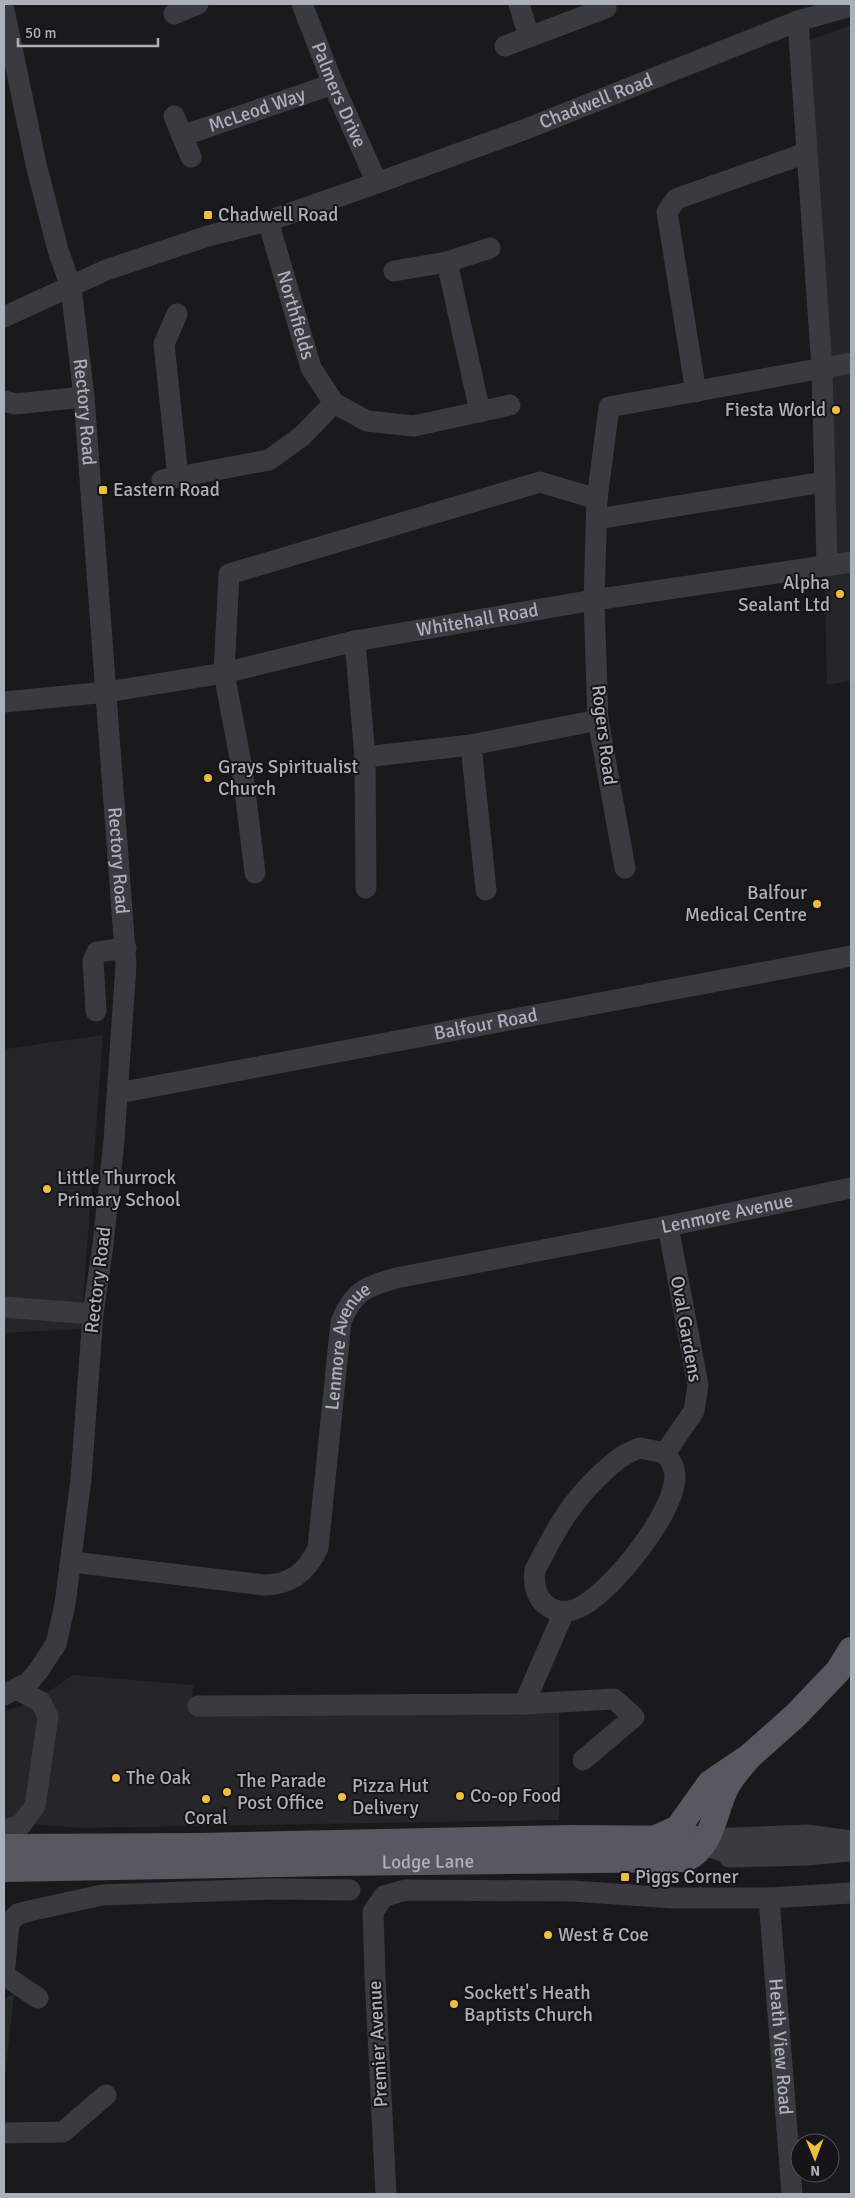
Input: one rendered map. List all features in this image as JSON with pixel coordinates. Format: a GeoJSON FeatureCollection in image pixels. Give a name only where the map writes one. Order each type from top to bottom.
{"type":"FeatureCollection","features":[{"type":"Feature","properties":{"kind":"main road"},"geometry":{"type":"LineString","coordinates":[[658,1837],[678,1828],[710,1783],[750,1756],[796,1715],[838,1671],[851,1650]]}},
{"type":"Feature","properties":{"kind":"main road"},"geometry":{"type":"LineString","coordinates":[[686,1860],[694,1856],[706,1839],[724,1791],[750,1756]]}},
{"type":"Feature","properties":{"kind":"main road"},"geometry":{"type":"LineString","coordinates":[[690,1812],[694,1829],[706,1839]]}},
{"type":"Feature","properties":{"kind":"main road","name":"Lodge Lane"},"geometry":{"type":"LineString","coordinates":[[4,1847],[217,1846],[658,1837],[706,1839]]}},
{"type":"Feature","properties":{"kind":"main road","name":"Lodge Lane"},"geometry":{"type":"LineString","coordinates":[[4,1869],[381,1862],[686,1860]]}},
{"type":"Feature","properties":{"kind":"street"},"geometry":{"type":"LineString","coordinates":[[174,14],[198,4]]}},
{"type":"Feature","properties":{"kind":"street","name":"Palmers Drive"},"geometry":{"type":"LineString","coordinates":[[302,4],[377,183]]}},
{"type":"Feature","properties":{"kind":"street"},"geometry":{"type":"LineString","coordinates":[[519,4],[528,37]]}},
{"type":"Feature","properties":{"kind":"street","name":"Chadwell Road"},"geometry":{"type":"LineString","coordinates":[[4,317],[106,270],[208,236],[268,221],[377,183],[526,130],[798,21],[851,6]]}},
{"type":"Feature","properties":{"kind":"street"},"geometry":{"type":"LineString","coordinates":[[505,46],[606,8]]}},
{"type":"Feature","properties":{"kind":"street","name":"Rectory Road"},"geometry":{"type":"LineString","coordinates":[[4,10],[36,164],[58,250],[71,287],[84,397],[126,948],[118,1093],[103,1246],[93,1314],[81,1478],[72,1562],[56,1644],[29,1682],[10,1692]]}},
{"type":"Feature","properties":{"kind":"street"},"geometry":{"type":"LineString","coordinates":[[798,21],[822,368],[827,564]]}},
{"type":"Feature","properties":{"kind":"street","name":"McLeod Way"},"geometry":{"type":"LineString","coordinates":[[182,136],[334,84]]}},
{"type":"Feature","properties":{"kind":"street"},"geometry":{"type":"LineString","coordinates":[[174,116],[191,157]]}},
{"type":"Feature","properties":{"kind":"street"},"geometry":{"type":"LineString","coordinates":[[806,153],[676,199],[667,212],[696,392],[851,363]]}},
{"type":"Feature","properties":{"kind":"street","name":"Northfields"},"geometry":{"type":"LineString","coordinates":[[268,221],[311,368],[334,403],[367,421],[414,426],[510,405]]}},
{"type":"Feature","properties":{"kind":"street"},"geometry":{"type":"LineString","coordinates":[[394,271],[447,262],[490,248]]}},
{"type":"Feature","properties":{"kind":"street"},"geometry":{"type":"LineString","coordinates":[[447,262],[480,412]]}},
{"type":"Feature","properties":{"kind":"street"},"geometry":{"type":"LineString","coordinates":[[177,314],[164,344],[170,478],[269,460],[302,436],[334,403]]}},
{"type":"Feature","properties":{"kind":"street","name":"Rogers Road"},"geometry":{"type":"LineString","coordinates":[[625,868],[598,720],[594,600],[597,509],[609,407],[696,392]]}},
{"type":"Feature","properties":{"kind":"street"},"geometry":{"type":"LineString","coordinates":[[4,401],[15,404],[84,397]]}},
{"type":"Feature","properties":{"kind":"street"},"geometry":{"type":"LineString","coordinates":[[255,873],[244,774],[224,673],[230,574],[540,482],[597,509],[824,482]]}},
{"type":"Feature","properties":{"kind":"street","name":"Whitehall Road"},"geometry":{"type":"LineString","coordinates":[[107,692],[224,673],[355,641],[594,600],[827,564],[851,562]]}},
{"type":"Feature","properties":{"kind":"street"},"geometry":{"type":"LineString","coordinates":[[355,641],[365,758],[366,888]]}},
{"type":"Feature","properties":{"kind":"street"},"geometry":{"type":"LineString","coordinates":[[4,702],[107,692]]}},
{"type":"Feature","properties":{"kind":"street"},"geometry":{"type":"LineString","coordinates":[[365,758],[471,745],[598,720]]}},
{"type":"Feature","properties":{"kind":"street"},"geometry":{"type":"LineString","coordinates":[[471,745],[486,890]]}},
{"type":"Feature","properties":{"kind":"street"},"geometry":{"type":"LineString","coordinates":[[96,1011],[94,956],[97,952],[126,948]]}},
{"type":"Feature","properties":{"kind":"street","name":"Balfour Road"},"geometry":{"type":"LineString","coordinates":[[118,1093],[851,956]]}},
{"type":"Feature","properties":{"kind":"street","name":"Lenmore Avenue"},"geometry":{"type":"LineString","coordinates":[[72,1562],[264,1585],[274,1585],[291,1580],[308,1568],[318,1548],[340,1322],[347,1307],[358,1293],[376,1284],[396,1278],[668,1226],[851,1188]]}},
{"type":"Feature","properties":{"kind":"street","name":"Oval Gardens"},"geometry":{"type":"LineString","coordinates":[[665,1452],[694,1411],[698,1384],[668,1226]]}},
{"type":"Feature","properties":{"kind":"street"},"geometry":{"type":"LineString","coordinates":[[4,1308],[93,1314]]}},
{"type":"Feature","properties":{"kind":"street"},"geometry":{"type":"LineString","coordinates":[[640,1448],[665,1452],[671,1462],[675,1475],[670,1498],[657,1523],[626,1567],[585,1605],[564,1612],[551,1608],[540,1600],[536,1593],[534,1570],[558,1524],[574,1501],[621,1456],[640,1448]]}},
{"type":"Feature","properties":{"kind":"street"},"geometry":{"type":"LineString","coordinates":[[524,1704],[564,1612]]}},
{"type":"Feature","properties":{"kind":"street"},"geometry":{"type":"LineString","coordinates":[[4,1830],[21,1825],[36,1806],[48,1717],[41,1702],[10,1692]]}},
{"type":"Feature","properties":{"kind":"street"},"geometry":{"type":"LineString","coordinates":[[198,1706],[524,1704],[614,1699],[634,1718],[583,1760]]}},
{"type":"Feature","properties":{"kind":"street","name":"Lodge Lane"},"geometry":{"type":"LineString","coordinates":[[721,1803],[732,1823],[745,1832],[762,1836]]}},
{"type":"Feature","properties":{"kind":"street","name":"Lodge Lane"},"geometry":{"type":"LineString","coordinates":[[706,1839],[807,1835],[851,1841]]}},
{"type":"Feature","properties":{"kind":"street"},"geometry":{"type":"LineString","coordinates":[[706,1839],[712,1848],[742,1857]]}},
{"type":"Feature","properties":{"kind":"street","name":"Lodge Lane"},"geometry":{"type":"LineString","coordinates":[[686,1860],[806,1855],[851,1851]]}},
{"type":"Feature","properties":{"kind":"street"},"geometry":{"type":"LineString","coordinates":[[38,1998],[4,1976],[9,1923],[18,1914],[102,1894],[272,1889],[350,1890]]}},
{"type":"Feature","properties":{"kind":"street","name":"Lodge Lane"},"geometry":{"type":"LineString","coordinates":[[384,1896],[406,1890],[572,1891],[674,1898],[769,1898],[851,1893]]}},
{"type":"Feature","properties":{"kind":"street","name":"Premier Avenue"},"geometry":{"type":"LineString","coordinates":[[384,1896],[374,1912],[375,1976],[386,2194]]}},
{"type":"Feature","properties":{"kind":"street","name":"Heath View Road"},"geometry":{"type":"LineString","coordinates":[[769,1898],[792,2194]]}},
{"type":"Feature","properties":{"kind":"street"},"geometry":{"type":"LineString","coordinates":[[4,2133],[63,2132],[106,2096]]}},
{"type":"Feature","properties":{"kind":"shaded area"},"geometry":{"type":"Polygon","coordinates":[[[851,25],[851,681],[827,685],[824,555],[791,47],[851,25]]]}},
{"type":"Feature","properties":{"kind":"shaded area","name":"Little Thurrock Primary School"},"geometry":{"type":"Polygon","coordinates":[[[103,1035],[81,1329],[4,1333],[4,1049],[103,1035]]]}},
{"type":"Feature","properties":{"kind":"shaded area"},"geometry":{"type":"Polygon","coordinates":[[[73,1675],[193,1685],[192,1702],[559,1712],[559,1820],[80,1828],[4,1822],[4,1711],[19,1707],[46,1693],[73,1675]]]}},
{"type":"Feature","properties":{"kind":"shaded area"},"geometry":{"type":"Polygon","coordinates":[[[14,1995],[4,2085],[4,2001],[8,1996],[14,1995]]]}},
{"type":"Feature","properties":{"kind":"place","name":"Chadwell Road"},"geometry":{"type":"Point","coordinates":[208,215]}},
{"type":"Feature","properties":{"kind":"place","name":"Fiesta World"},"geometry":{"type":"Point","coordinates":[836,410]}},
{"type":"Feature","properties":{"kind":"place","name":"Eastern Road"},"geometry":{"type":"Point","coordinates":[103,490]}},
{"type":"Feature","properties":{"kind":"place","name":"Alpha Sealant Ltd"},"geometry":{"type":"Point","coordinates":[840,594]}},
{"type":"Feature","properties":{"kind":"place","name":"Grays Spiritualist Church"},"geometry":{"type":"Point","coordinates":[208,778]}},
{"type":"Feature","properties":{"kind":"place","name":"Balfour Medical Centre"},"geometry":{"type":"Point","coordinates":[817,904]}},
{"type":"Feature","properties":{"kind":"place","name":"Little Thurrock Primary School"},"geometry":{"type":"Point","coordinates":[47,1189]}},
{"type":"Feature","properties":{"kind":"place","name":"The Oak"},"geometry":{"type":"Point","coordinates":[116,1778]}},
{"type":"Feature","properties":{"kind":"place","name":"The Parade Post Office"},"geometry":{"type":"Point","coordinates":[227,1792]}},
{"type":"Feature","properties":{"kind":"place","name":"Co-op Food"},"geometry":{"type":"Point","coordinates":[460,1796]}},
{"type":"Feature","properties":{"kind":"place","name":"Pizza Hut Delivery"},"geometry":{"type":"Point","coordinates":[342,1797]}},
{"type":"Feature","properties":{"kind":"place","name":"Coral"},"geometry":{"type":"Point","coordinates":[206,1799]}},
{"type":"Feature","properties":{"kind":"place","name":"Piggs Corner"},"geometry":{"type":"Point","coordinates":[625,1877]}},
{"type":"Feature","properties":{"kind":"place","name":"West & Coe"},"geometry":{"type":"Point","coordinates":[548,1935]}},
{"type":"Feature","properties":{"kind":"place","name":"Sockett's Heath Baptists Church"},"geometry":{"type":"Point","coordinates":[454,2004]}}]}
